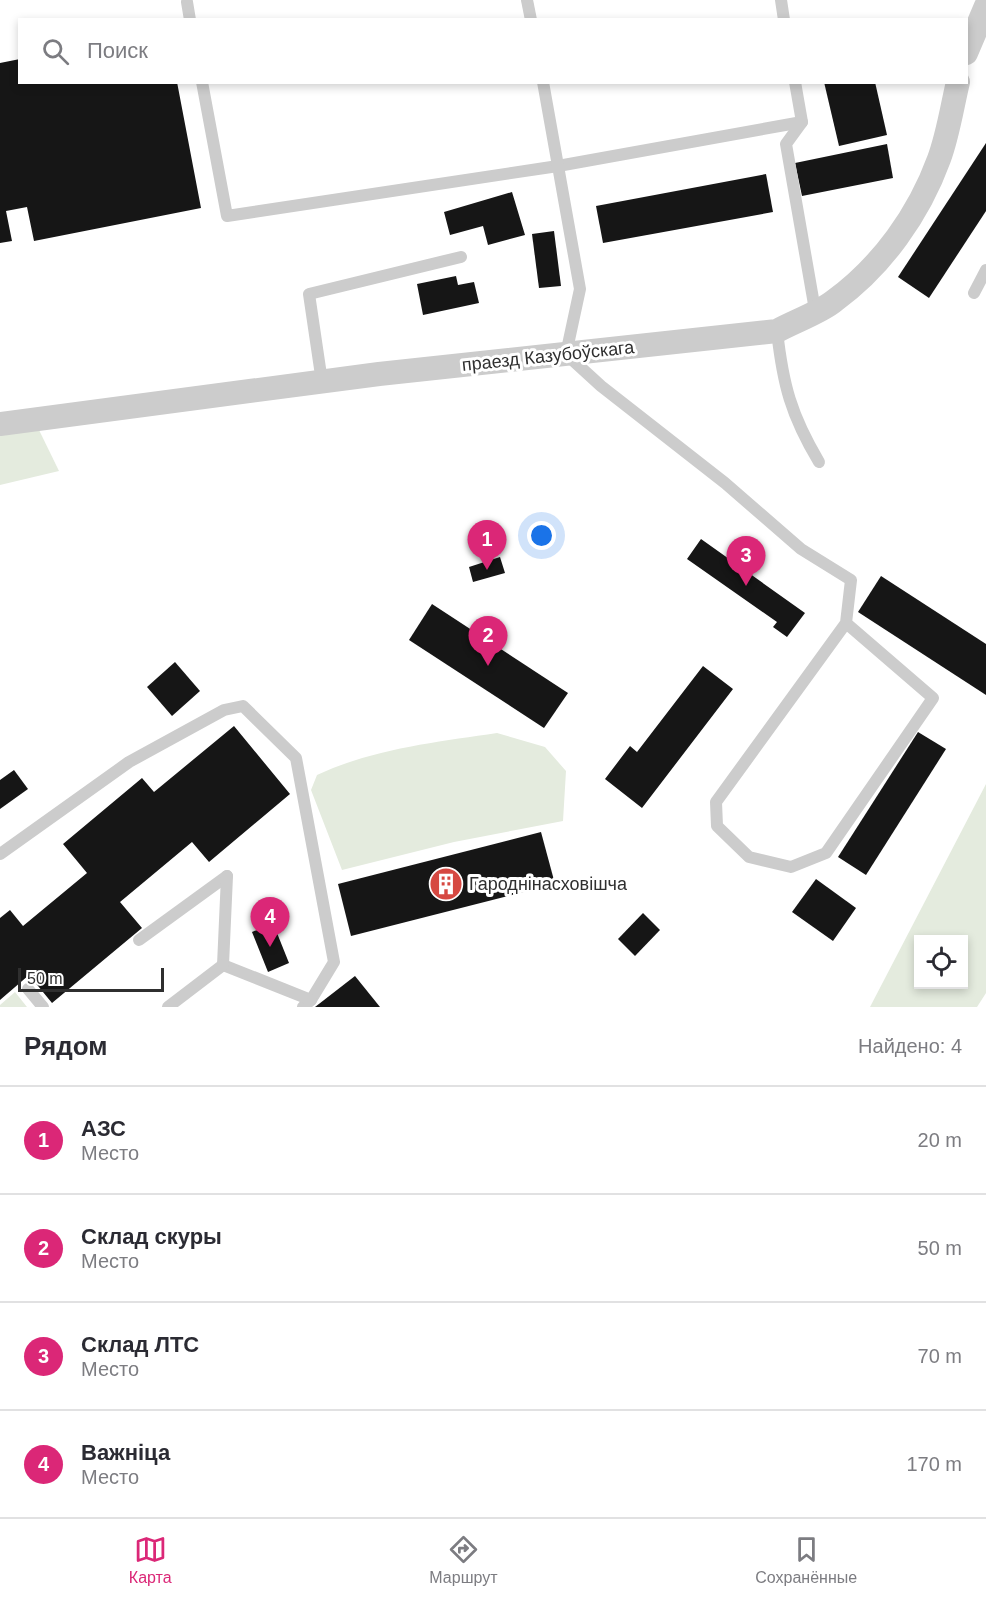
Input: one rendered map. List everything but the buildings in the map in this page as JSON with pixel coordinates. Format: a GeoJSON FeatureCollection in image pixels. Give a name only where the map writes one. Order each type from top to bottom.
{"type":"FeatureCollection","features":[{"type":"Feature","properties":{"kind":"street"},"geometry":{"type":"LineString","coordinates":[[968,48],[986,6]]}},
{"type":"Feature","properties":{"kind":"street","name":"праезд Казубоўскага"},"geometry":{"type":"LineString","coordinates":[[0,424],[322,382],[777,331],[832,303],[867,273],[897,238],[921,202],[940,157],[958,84]]}},
{"type":"Feature","properties":{"kind":"lane"},"geometry":{"type":"LineString","coordinates":[[527,0],[531,18]]}},
{"type":"Feature","properties":{"kind":"lane"},"geometry":{"type":"LineString","coordinates":[[781,0],[784,18]]}},
{"type":"Feature","properties":{"kind":"lane"},"geometry":{"type":"LineString","coordinates":[[187,2],[190,18]]}},
{"type":"Feature","properties":{"kind":"lane"},"geometry":{"type":"LineString","coordinates":[[202,84],[227,216],[558,165],[802,122]]}},
{"type":"Feature","properties":{"kind":"lane"},"geometry":{"type":"LineString","coordinates":[[543,84],[580,289],[566,354],[602,386],[725,483],[801,549],[851,580],[846,623],[716,802],[717,826],[750,857],[791,867],[826,853],[933,698],[846,623]]}},
{"type":"Feature","properties":{"kind":"lane"},"geometry":{"type":"LineString","coordinates":[[795,84],[802,122],[786,144],[815,310]]}},
{"type":"Feature","properties":{"kind":"lane"},"geometry":{"type":"LineString","coordinates":[[322,382],[309,294],[461,257]]}},
{"type":"Feature","properties":{"kind":"lane"},"geometry":{"type":"LineString","coordinates":[[974,293],[986,270]]}},
{"type":"Feature","properties":{"kind":"lane"},"geometry":{"type":"LineString","coordinates":[[777,331],[783,379],[789,401],[819,462]]}},
{"type":"Feature","properties":{"kind":"lane"},"geometry":{"type":"LineString","coordinates":[[0,854],[129,762],[224,710],[243,706],[296,758],[334,962],[307,1004],[223,965]]}},
{"type":"Feature","properties":{"kind":"lane"},"geometry":{"type":"LineString","coordinates":[[139,940],[227,876],[223,965]]}},
{"type":"Feature","properties":{"kind":"lane"},"geometry":{"type":"LineString","coordinates":[[168,1007],[223,965]]}},
{"type":"Feature","properties":{"kind":"lane"},"geometry":{"type":"LineString","coordinates":[[28,989],[43,1007]]}},
{"type":"Feature","properties":{"kind":"shaded area"},"geometry":{"type":"Polygon","coordinates":[[[39,430],[59,471],[0,485],[0,435],[39,430]]]}},
{"type":"Feature","properties":{"kind":"shaded area"},"geometry":{"type":"Polygon","coordinates":[[[497,733],[545,747],[566,771],[563,821],[454,842],[342,870],[311,790],[317,775],[382,753],[428,743],[497,733]]]}},
{"type":"Feature","properties":{"kind":"shaded area"},"geometry":{"type":"Polygon","coordinates":[[[986,784],[986,993],[977,1007],[870,1007],[986,784]]]}},
{"type":"Feature","properties":{"kind":"shaded area"},"geometry":{"type":"Polygon","coordinates":[[[15,992],[27,1007],[0,1007],[0,1005],[15,992]]]}},
{"type":"Feature","properties":{"kind":"place","name":"АЗС"},"geometry":{"type":"Point","coordinates":[487,570]}},
{"type":"Feature","properties":{"kind":"place","name":"Склад ЛТС"},"geometry":{"type":"Point","coordinates":[746,586]}},
{"type":"Feature","properties":{"kind":"place","name":"Склад скуры"},"geometry":{"type":"Point","coordinates":[488,666]}},
{"type":"Feature","properties":{"kind":"place","name":"Гароднінасховішча"},"geometry":{"type":"Point","coordinates":[446,884]}},
{"type":"Feature","properties":{"kind":"place","name":"Важніца"},"geometry":{"type":"Point","coordinates":[270,947]}}]}
